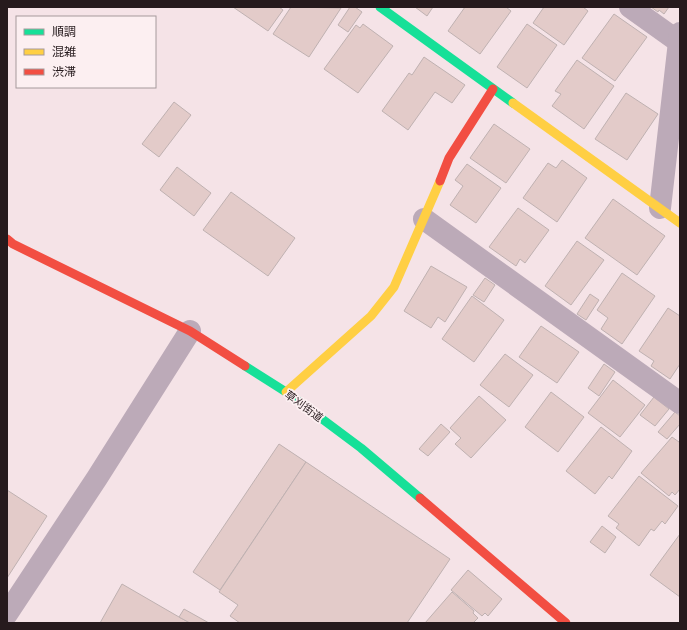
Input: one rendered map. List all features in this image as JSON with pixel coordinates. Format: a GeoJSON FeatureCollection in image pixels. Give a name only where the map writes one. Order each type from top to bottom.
{"type":"FeatureCollection","features":[{"type":"Feature","properties":{"kind":"street"},"geometry":{"type":"LineString","coordinates":[[380,7],[680,223]]}},
{"type":"Feature","properties":{"kind":"street"},"geometry":{"type":"LineString","coordinates":[[630,7],[680,38],[660,208]]}},
{"type":"Feature","properties":{"kind":"street"},"geometry":{"type":"LineString","coordinates":[[286,392],[371,316],[394,287],[449,158],[492,88]]}},
{"type":"Feature","properties":{"kind":"street"},"geometry":{"type":"LineString","coordinates":[[424,219],[680,403]]}},
{"type":"Feature","properties":{"kind":"street","name":"草刈街道"},"geometry":{"type":"LineString","coordinates":[[7,239],[13,244],[190,331],[286,392],[361,448],[566,623]]}},
{"type":"Feature","properties":{"kind":"street"},"geometry":{"type":"LineString","coordinates":[[7,614],[190,331]]}},
{"type":"Feature","properties":{"kind":"building"},"geometry":{"type":"Polygon","coordinates":[[[233,7],[279,7],[283,10],[268,31],[233,7]]]}},
{"type":"Feature","properties":{"kind":"building"},"geometry":{"type":"Polygon","coordinates":[[[291,7],[341,8],[309,57],[273,34],[291,7]]]}},
{"type":"Feature","properties":{"kind":"building"},"geometry":{"type":"Polygon","coordinates":[[[350,7],[355,7],[362,12],[348,32],[338,25],[350,7]]]}},
{"type":"Feature","properties":{"kind":"building"},"geometry":{"type":"Polygon","coordinates":[[[415,7],[433,7],[427,16],[415,7]]]}},
{"type":"Feature","properties":{"kind":"building"},"geometry":{"type":"Polygon","coordinates":[[[465,7],[506,7],[511,11],[480,54],[448,31],[465,7]]]}},
{"type":"Feature","properties":{"kind":"building"},"geometry":{"type":"Polygon","coordinates":[[[544,7],[583,7],[588,11],[564,45],[533,23],[544,7]]]}},
{"type":"Feature","properties":{"kind":"building"},"geometry":{"type":"Polygon","coordinates":[[[651,7],[669,7],[664,14],[651,7]]]}},
{"type":"Feature","properties":{"kind":"building"},"geometry":{"type":"Polygon","coordinates":[[[614,14],[647,37],[615,81],[582,58],[614,14]]]}},
{"type":"Feature","properties":{"kind":"building"},"geometry":{"type":"Polygon","coordinates":[[[363,24],[393,46],[358,93],[324,69],[356,25],[360,28],[363,24]]]}},
{"type":"Feature","properties":{"kind":"building"},"geometry":{"type":"Polygon","coordinates":[[[527,24],[557,45],[527,88],[497,67],[527,24]]]}},
{"type":"Feature","properties":{"kind":"building"},"geometry":{"type":"Polygon","coordinates":[[[424,57],[465,85],[452,103],[435,92],[408,130],[382,111],[409,73],[412,75],[424,57]]]}},
{"type":"Feature","properties":{"kind":"building"},"geometry":{"type":"Polygon","coordinates":[[[577,60],[614,86],[584,129],[552,106],[561,94],[555,91],[577,60]]]}},
{"type":"Feature","properties":{"kind":"building"},"geometry":{"type":"Polygon","coordinates":[[[626,93],[658,114],[627,160],[595,139],[626,93]]]}},
{"type":"Feature","properties":{"kind":"building"},"geometry":{"type":"Polygon","coordinates":[[[174,102],[191,115],[159,157],[142,144],[174,102]]]}},
{"type":"Feature","properties":{"kind":"building"},"geometry":{"type":"Polygon","coordinates":[[[494,124],[530,149],[506,183],[470,158],[494,124]]]}},
{"type":"Feature","properties":{"kind":"building"},"geometry":{"type":"Polygon","coordinates":[[[562,160],[587,178],[557,222],[523,198],[548,163],[556,168],[562,160]]]}},
{"type":"Feature","properties":{"kind":"building"},"geometry":{"type":"Polygon","coordinates":[[[467,164],[501,188],[476,223],[450,205],[463,186],[455,180],[467,164]]]}},
{"type":"Feature","properties":{"kind":"building"},"geometry":{"type":"Polygon","coordinates":[[[177,167],[211,193],[194,216],[160,190],[177,167]]]}},
{"type":"Feature","properties":{"kind":"building"},"geometry":{"type":"Polygon","coordinates":[[[231,192],[295,238],[268,276],[203,230],[231,192]]]}},
{"type":"Feature","properties":{"kind":"building"},"geometry":{"type":"Polygon","coordinates":[[[613,199],[665,236],[637,275],[585,238],[613,199]]]}},
{"type":"Feature","properties":{"kind":"building"},"geometry":{"type":"Polygon","coordinates":[[[518,208],[549,230],[525,263],[520,259],[516,266],[489,247],[518,208]]]}},
{"type":"Feature","properties":{"kind":"building"},"geometry":{"type":"Polygon","coordinates":[[[577,241],[604,260],[571,305],[545,286],[577,241]]]}},
{"type":"Feature","properties":{"kind":"building"},"geometry":{"type":"Polygon","coordinates":[[[431,266],[467,287],[445,322],[438,317],[431,328],[404,311],[431,266]]]}},
{"type":"Feature","properties":{"kind":"building"},"geometry":{"type":"Polygon","coordinates":[[[622,273],[655,296],[622,344],[601,329],[608,318],[597,310],[622,273]]]}},
{"type":"Feature","properties":{"kind":"building"},"geometry":{"type":"Polygon","coordinates":[[[485,278],[495,285],[484,302],[473,295],[485,278]]]}},
{"type":"Feature","properties":{"kind":"building"},"geometry":{"type":"Polygon","coordinates":[[[590,294],[599,300],[586,320],[577,314],[590,294]]]}},
{"type":"Feature","properties":{"kind":"building"},"geometry":{"type":"Polygon","coordinates":[[[472,296],[504,320],[474,362],[442,339],[472,296]]]}},
{"type":"Feature","properties":{"kind":"building"},"geometry":{"type":"Polygon","coordinates":[[[668,308],[680,316],[680,364],[670,379],[651,366],[654,361],[639,351],[668,308]]]}},
{"type":"Feature","properties":{"kind":"building"},"geometry":{"type":"Polygon","coordinates":[[[541,326],[579,352],[557,383],[519,357],[541,326]]]}},
{"type":"Feature","properties":{"kind":"building"},"geometry":{"type":"Polygon","coordinates":[[[505,354],[533,375],[509,407],[480,385],[505,354]]]}},
{"type":"Feature","properties":{"kind":"building"},"geometry":{"type":"Polygon","coordinates":[[[604,364],[615,372],[599,396],[588,388],[604,364]]]}},
{"type":"Feature","properties":{"kind":"building"},"geometry":{"type":"Polygon","coordinates":[[[613,380],[645,405],[620,437],[588,413],[613,380]]]}},
{"type":"Feature","properties":{"kind":"building"},"geometry":{"type":"Polygon","coordinates":[[[551,392],[584,417],[558,452],[525,427],[551,392]]]}},
{"type":"Feature","properties":{"kind":"building"},"geometry":{"type":"Polygon","coordinates":[[[479,396],[506,420],[471,458],[455,444],[461,438],[450,428],[479,396]]]}},
{"type":"Feature","properties":{"kind":"building"},"geometry":{"type":"Polygon","coordinates":[[[654,397],[669,409],[655,426],[640,415],[654,397]]]}},
{"type":"Feature","properties":{"kind":"building"},"geometry":{"type":"Polygon","coordinates":[[[675,412],[680,416],[680,424],[667,439],[658,432],[675,412]]]}},
{"type":"Feature","properties":{"kind":"building"},"geometry":{"type":"Polygon","coordinates":[[[441,424],[450,432],[428,456],[419,449],[441,424]]]}},
{"type":"Feature","properties":{"kind":"building"},"geometry":{"type":"Polygon","coordinates":[[[601,427],[632,451],[612,479],[609,476],[595,494],[566,471],[601,427]]]}},
{"type":"Feature","properties":{"kind":"building"},"geometry":{"type":"Polygon","coordinates":[[[672,437],[679,442],[680,440],[680,489],[675,495],[672,492],[669,496],[641,473],[672,437]]]}},
{"type":"Feature","properties":{"kind":"building"},"geometry":{"type":"Polygon","coordinates":[[[279,444],[306,462],[220,590],[193,572],[279,444]]]}},
{"type":"Feature","properties":{"kind":"building"},"geometry":{"type":"Polygon","coordinates":[[[306,462],[450,559],[407,623],[240,623],[230,616],[238,605],[219,592],[306,462]]]}},
{"type":"Feature","properties":{"kind":"building"},"geometry":{"type":"Polygon","coordinates":[[[639,476],[678,506],[665,524],[662,521],[654,531],[651,529],[639,546],[616,528],[619,524],[608,516],[639,476]]]}},
{"type":"Feature","properties":{"kind":"building"},"geometry":{"type":"Polygon","coordinates":[[[7,490],[47,516],[7,578],[7,490]]]}},
{"type":"Feature","properties":{"kind":"building"},"geometry":{"type":"Polygon","coordinates":[[[602,526],[616,537],[605,553],[590,542],[602,526]]]}},
{"type":"Feature","properties":{"kind":"building"},"geometry":{"type":"Polygon","coordinates":[[[680,534],[680,597],[650,575],[680,534]]]}},
{"type":"Feature","properties":{"kind":"building"},"geometry":{"type":"Polygon","coordinates":[[[468,570],[502,599],[488,616],[485,613],[482,616],[451,590],[468,570]]]}},
{"type":"Feature","properties":{"kind":"building"},"geometry":{"type":"Polygon","coordinates":[[[122,584],[179,617],[190,623],[100,623],[122,584]]]}},
{"type":"Feature","properties":{"kind":"building"},"geometry":{"type":"Polygon","coordinates":[[[452,592],[474,611],[473,613],[478,618],[474,622],[475,623],[425,623],[452,592]]]}},
{"type":"Feature","properties":{"kind":"building"},"geometry":{"type":"Polygon","coordinates":[[[184,609],[209,623],[190,623],[179,617],[184,609]]]}},
{"type":"Feature","properties":{"kind":"traffic: fast"},"geometry":{"type":"LineString","coordinates":[[380,7],[513,103]]}},
{"type":"Feature","properties":{"kind":"traffic: fast"},"geometry":{"type":"LineString","coordinates":[[245,366],[286,392],[361,448],[420,498]]}},
{"type":"Feature","properties":{"kind":"traffic: slow"},"geometry":{"type":"LineString","coordinates":[[513,103],[680,223]]}},
{"type":"Feature","properties":{"kind":"traffic: slow"},"geometry":{"type":"LineString","coordinates":[[286,392],[371,316],[394,287],[440,181]]}},
{"type":"Feature","properties":{"kind":"traffic: jam"},"geometry":{"type":"LineString","coordinates":[[440,181],[449,158],[493,89]]}},
{"type":"Feature","properties":{"kind":"traffic: jam"},"geometry":{"type":"LineString","coordinates":[[7,239],[13,244],[190,331],[245,366]]}},
{"type":"Feature","properties":{"kind":"traffic: jam"},"geometry":{"type":"LineString","coordinates":[[420,498],[566,623]]}}]}
